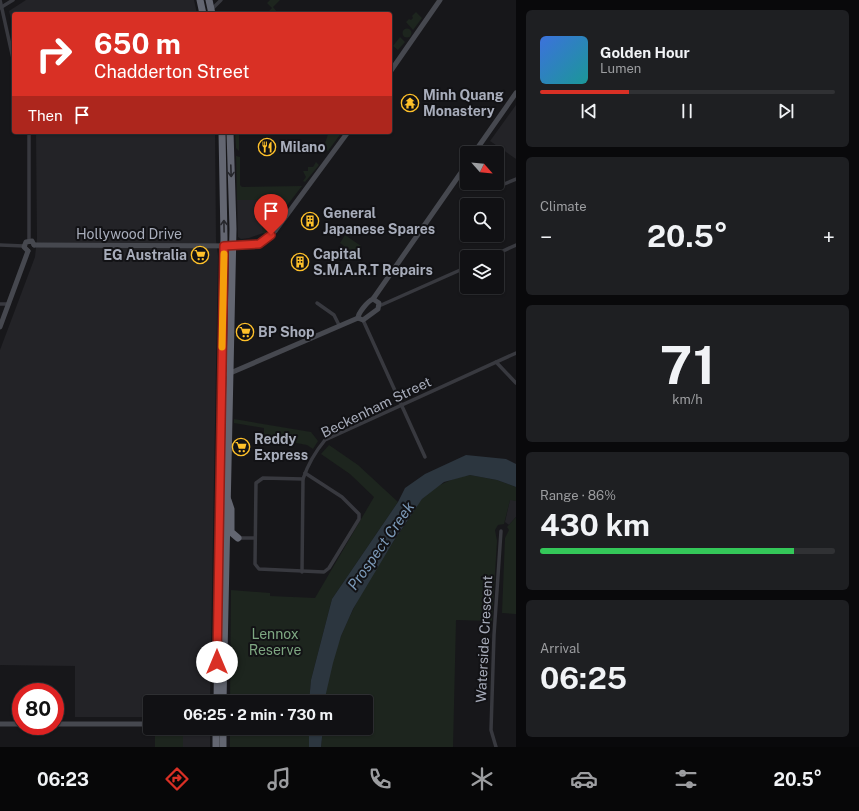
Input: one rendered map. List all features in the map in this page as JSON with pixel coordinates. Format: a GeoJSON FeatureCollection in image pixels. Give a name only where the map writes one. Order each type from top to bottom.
{"type":"FeatureCollection","features":[{"type":"Feature","properties":{"kind":"highway"},"geometry":{"type":"LineString","coordinates":[[200,0],[203,12]]}},
{"type":"Feature","properties":{"kind":"highway"},"geometry":{"type":"LineString","coordinates":[[209,0],[212,12]]}},
{"type":"Feature","properties":{"kind":"highway"},"geometry":{"type":"LineString","coordinates":[[217,695],[224,246],[222,134]]}},
{"type":"Feature","properties":{"kind":"highway"},"geometry":{"type":"LineString","coordinates":[[223,695],[232,246],[230,134]]}},
{"type":"Feature","properties":{"kind":"highway"},"geometry":{"type":"LineString","coordinates":[[225,547],[230,541],[238,538],[231,532],[231,509],[226,496]]}},
{"type":"Feature","properties":{"kind":"highway"},"geometry":{"type":"LineString","coordinates":[[216,735],[216,747]]}},
{"type":"Feature","properties":{"kind":"highway"},"geometry":{"type":"LineString","coordinates":[[223,735],[223,747]]}},
{"type":"Feature","properties":{"kind":"street"},"geometry":{"type":"LineString","coordinates":[[0,0],[12,55]]}},
{"type":"Feature","properties":{"kind":"street"},"geometry":{"type":"LineString","coordinates":[[1,8],[13,0]]}},
{"type":"Feature","properties":{"kind":"street"},"geometry":{"type":"LineString","coordinates":[[212,12],[221,0]]}},
{"type":"Feature","properties":{"kind":"street"},"geometry":{"type":"LineString","coordinates":[[392,69],[440,0]]}},
{"type":"Feature","properties":{"kind":"street"},"geometry":{"type":"LineString","coordinates":[[479,146],[516,93]]}},
{"type":"Feature","properties":{"kind":"street"},"geometry":{"type":"LineString","coordinates":[[0,327],[28,251],[32,250],[34,246],[29,241],[29,134]]}},
{"type":"Feature","properties":{"kind":"street","name":"Hollywood Drive"},"geometry":{"type":"LineString","coordinates":[[34,246],[232,246],[259,244],[271,235],[347,134]]}},
{"type":"Feature","properties":{"kind":"street"},"geometry":{"type":"LineString","coordinates":[[424,457],[402,405],[358,315],[370,301],[374,299],[460,175]]}},
{"type":"Feature","properties":{"kind":"street"},"geometry":{"type":"LineString","coordinates":[[504,184],[516,179]]}},
{"type":"Feature","properties":{"kind":"street"},"geometry":{"type":"LineString","coordinates":[[0,245],[24,246],[29,241]]}},
{"type":"Feature","properties":{"kind":"street"},"geometry":{"type":"LineString","coordinates":[[504,251],[516,245]]}},
{"type":"Feature","properties":{"kind":"street"},"geometry":{"type":"LineString","coordinates":[[24,246],[28,251]]}},
{"type":"Feature","properties":{"kind":"street"},"geometry":{"type":"LineString","coordinates":[[221,374],[229,374],[339,325],[360,319],[377,310],[379,306],[460,270]]}},
{"type":"Feature","properties":{"kind":"street"},"geometry":{"type":"LineString","coordinates":[[374,299],[378,302],[379,306]]}},
{"type":"Feature","properties":{"kind":"street"},"geometry":{"type":"LineString","coordinates":[[317,303],[334,315],[339,325]]}},
{"type":"Feature","properties":{"kind":"street"},"geometry":{"type":"LineString","coordinates":[[0,304],[8,304]]}},
{"type":"Feature","properties":{"kind":"street","name":"Beckenham Street"},"geometry":{"type":"LineString","coordinates":[[302,572],[303,479],[318,449],[325,440],[516,354]]}},
{"type":"Feature","properties":{"kind":"street"},"geometry":{"type":"LineString","coordinates":[[496,362],[516,383]]}},
{"type":"Feature","properties":{"kind":"street"},"geometry":{"type":"LineString","coordinates":[[303,479],[264,478],[256,483],[255,564],[259,569],[321,573],[329,568],[359,519],[359,514],[342,497],[305,473]]}},
{"type":"Feature","properties":{"kind":"street","name":"Waterside Crescent"},"geometry":{"type":"LineString","coordinates":[[496,747],[491,730],[501,531]]}},
{"type":"Feature","properties":{"kind":"street"},"geometry":{"type":"LineString","coordinates":[[238,538],[255,538]]}},
{"type":"Feature","properties":{"kind":"street"},"geometry":{"type":"LineString","coordinates":[[0,724],[12,724]]}},
{"type":"Feature","properties":{"kind":"street"},"geometry":{"type":"LineString","coordinates":[[64,724],[143,724]]}},
{"type":"Feature","properties":{"kind":"shaded area"},"geometry":{"type":"Polygon","coordinates":[[[26,0],[194,0],[197,12],[12,12],[12,23],[9,11],[26,0]]]}},
{"type":"Feature","properties":{"kind":"shaded area"},"geometry":{"type":"Polygon","coordinates":[[[516,105],[516,159],[504,151],[504,146],[497,146],[490,141],[516,105]]]}},
{"type":"Feature","properties":{"kind":"shaded area"},"geometry":{"type":"Polygon","coordinates":[[[36,134],[215,134],[216,240],[218,256],[210,695],[143,695],[143,717],[75,717],[75,666],[0,665],[0,350],[35,257],[37,238],[36,134]]]}},
{"type":"Feature","properties":{"kind":"shaded area"},"geometry":{"type":"Polygon","coordinates":[[[237,200],[262,200],[263,233],[249,238],[241,239],[238,237],[237,200]]]}},
{"type":"Feature","properties":{"kind":"shaded area"},"geometry":{"type":"Polygon","coordinates":[[[510,499],[516,501],[516,517],[509,525],[505,522],[510,499]]]}},
{"type":"Feature","properties":{"kind":"shaded area"},"geometry":{"type":"Polygon","coordinates":[[[183,735],[210,735],[210,747],[183,747],[183,735]]]}},
{"type":"Feature","properties":{"kind":"green space"},"geometry":{"type":"Polygon","coordinates":[[[270,0],[280,0],[273,7],[277,12],[268,12],[272,8],[267,3],[270,0]]]}},
{"type":"Feature","properties":{"kind":"green space"},"geometry":{"type":"Polygon","coordinates":[[[416,12],[422,18],[413,30],[406,22],[413,18],[412,16],[416,12]]]}},
{"type":"Feature","properties":{"kind":"green space"},"geometry":{"type":"Polygon","coordinates":[[[405,29],[409,29],[411,33],[409,37],[405,37],[403,35],[403,31],[405,29]]]}},
{"type":"Feature","properties":{"kind":"green space"},"geometry":{"type":"Polygon","coordinates":[[[400,37],[405,42],[398,50],[393,46],[400,37]]]}},
{"type":"Feature","properties":{"kind":"green space"},"geometry":{"type":"Polygon","coordinates":[[[235,134],[243,135],[239,135],[239,151],[236,148],[235,134]]]}},
{"type":"Feature","properties":{"kind":"green space"},"geometry":{"type":"Polygon","coordinates":[[[328,134],[341,134],[328,151],[324,149],[328,134]]]}},
{"type":"Feature","properties":{"kind":"green space"},"geometry":{"type":"Polygon","coordinates":[[[236,156],[240,157],[240,185],[242,187],[302,186],[265,234],[263,233],[262,200],[237,200],[236,156]]]}},
{"type":"Feature","properties":{"kind":"green space"},"geometry":{"type":"Polygon","coordinates":[[[316,162],[319,165],[305,182],[303,181],[306,177],[303,171],[308,171],[308,167],[313,167],[316,162]]]}},
{"type":"Feature","properties":{"kind":"green space"},"geometry":{"type":"Polygon","coordinates":[[[345,235],[361,246],[355,254],[340,243],[345,235]]]}},
{"type":"Feature","properties":{"kind":"green space"},"geometry":{"type":"Polygon","coordinates":[[[234,419],[311,432],[318,441],[313,449],[307,445],[264,437],[264,428],[234,423],[234,419]]]}},
{"type":"Feature","properties":{"kind":"green space","name":"Lennox Reserve"},"geometry":{"type":"Polygon","coordinates":[[[329,445],[358,465],[398,502],[332,599],[311,680],[310,695],[230,695],[231,590],[270,593],[270,596],[315,598],[374,497],[350,474],[321,454],[329,445]]]}},
{"type":"Feature","properties":{"kind":"green space"},"geometry":{"type":"Polygon","coordinates":[[[470,475],[497,480],[516,487],[516,501],[510,500],[504,524],[498,525],[495,530],[497,541],[492,621],[456,620],[453,747],[321,747],[322,735],[373,735],[373,695],[325,695],[334,656],[342,633],[363,590],[416,506],[432,490],[457,478],[470,475]]]}},
{"type":"Feature","properties":{"kind":"green space"},"geometry":{"type":"Polygon","coordinates":[[[516,517],[516,614],[502,613],[505,538],[509,530],[507,527],[516,517]]]}},
{"type":"Feature","properties":{"kind":"green space"},"geometry":{"type":"Polygon","coordinates":[[[155,735],[183,735],[183,747],[155,747],[155,735]]]}},
{"type":"Feature","properties":{"kind":"green space"},"geometry":{"type":"Polygon","coordinates":[[[230,735],[309,735],[309,747],[230,747],[230,735]]]}},
{"type":"Feature","properties":{"kind":"water","name":"Prospect Creek"},"geometry":{"type":"Polygon","coordinates":[[[466,455],[506,459],[516,464],[516,487],[497,480],[470,475],[444,482],[422,499],[393,542],[353,609],[341,636],[326,695],[310,695],[311,680],[332,599],[398,502],[405,488],[425,474],[466,455]]]}},
{"type":"Feature","properties":{"kind":"water"},"geometry":{"type":"Polygon","coordinates":[[[309,735],[322,735],[321,747],[309,747],[309,735]]]}},
{"type":"Feature","properties":{"kind":"slow traffic"},"geometry":{"type":"LineString","coordinates":[[222,347],[224,254]]}},
{"type":"Feature","properties":{"kind":"place","name":"Minh Quang Monastery"},"geometry":{"type":"Point","coordinates":[410,103]}},
{"type":"Feature","properties":{"kind":"place","name":"Milano"},"geometry":{"type":"Point","coordinates":[267,147]}},
{"type":"Feature","properties":{"kind":"place","name":"General Japanese Spares"},"geometry":{"type":"Point","coordinates":[310,221]}},
{"type":"Feature","properties":{"kind":"place","name":"EG Australia"},"geometry":{"type":"Point","coordinates":[200,255]}},
{"type":"Feature","properties":{"kind":"place","name":"Capital S.M.A.R.T Repairs"},"geometry":{"type":"Point","coordinates":[300,262]}},
{"type":"Feature","properties":{"kind":"place","name":"BP Shop"},"geometry":{"type":"Point","coordinates":[245,332]}},
{"type":"Feature","properties":{"kind":"place","name":"Reddy Express"},"geometry":{"type":"Point","coordinates":[241,447]}},
{"type":"Feature","properties":{"kind":"route"},"geometry":{"type":"LineString","coordinates":[[217,662],[224,246],[246,246],[259,244],[271,235]]}}]}
